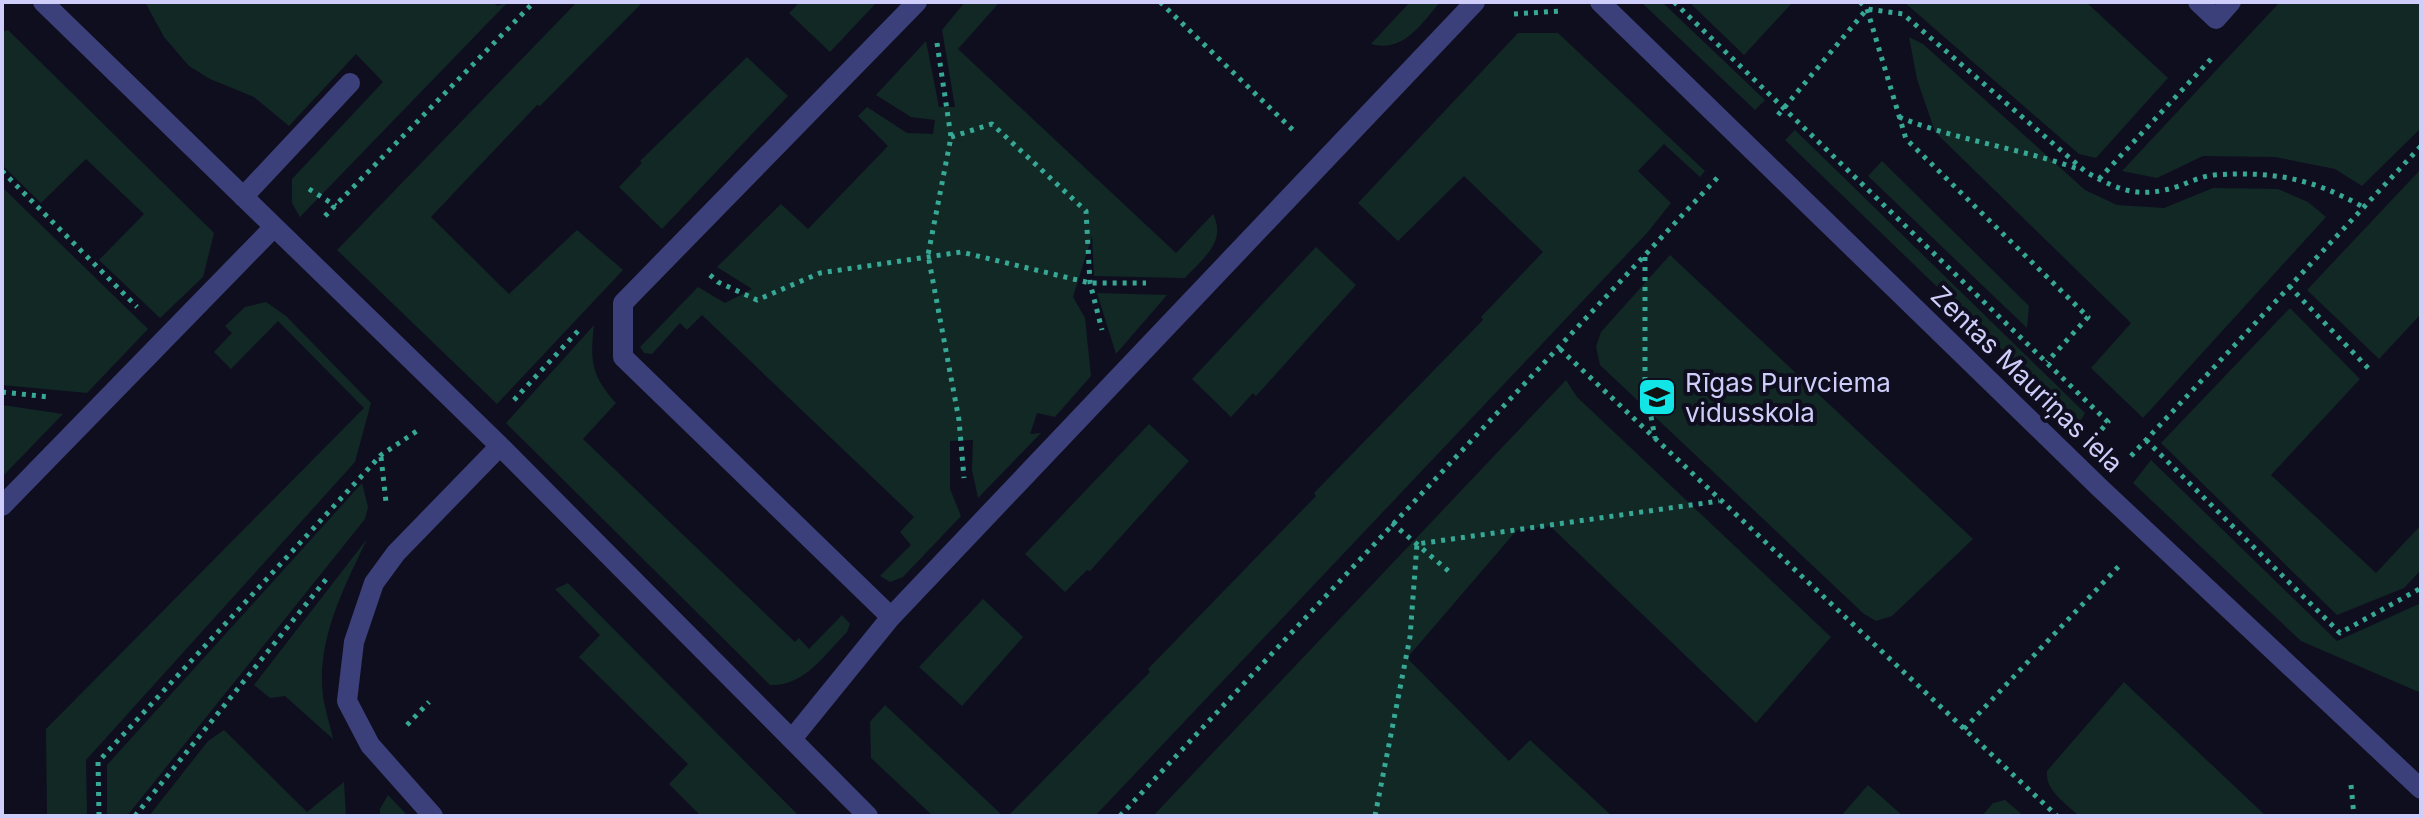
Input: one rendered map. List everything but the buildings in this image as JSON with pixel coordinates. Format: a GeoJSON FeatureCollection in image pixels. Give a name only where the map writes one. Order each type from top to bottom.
{"type":"FeatureCollection","features":[{"type":"Feature","properties":{"kind":"street"},"geometry":{"type":"LineString","coordinates":[[43,2],[500,446],[868,816]]}},
{"type":"Feature","properties":{"kind":"street"},"geometry":{"type":"LineString","coordinates":[[891,617],[623,357],[623,303],[917,2]]}},
{"type":"Feature","properties":{"kind":"street"},"geometry":{"type":"LineString","coordinates":[[792,739],[891,617],[1475,2]]}},
{"type":"Feature","properties":{"kind":"street","name":"Zentas Mauriņas iela"},"geometry":{"type":"LineString","coordinates":[[1600,2],[2091,479],[2421,789]]}},
{"type":"Feature","properties":{"kind":"street"},"geometry":{"type":"LineString","coordinates":[[2198,2],[2216,19],[2231,2]]}},
{"type":"Feature","properties":{"kind":"street"},"geometry":{"type":"LineString","coordinates":[[243,197],[350,83]]}},
{"type":"Feature","properties":{"kind":"street"},"geometry":{"type":"LineString","coordinates":[[2,506],[274,227]]}},
{"type":"Feature","properties":{"kind":"street"},"geometry":{"type":"LineString","coordinates":[[433,816],[370,745],[347,701],[354,642],[374,583],[396,553],[500,446]]}},
{"type":"Feature","properties":{"kind":"path"},"geometry":{"type":"LineString","coordinates":[[324,217],[534,2]]}},
{"type":"Feature","properties":{"kind":"path"},"geometry":{"type":"LineString","coordinates":[[1160,2],[1325,160]]}},
{"type":"Feature","properties":{"kind":"path"},"geometry":{"type":"LineString","coordinates":[[1860,2],[1867,9],[1906,139],[2088,317],[2047,362]]}},
{"type":"Feature","properties":{"kind":"path"},"geometry":{"type":"LineString","coordinates":[[1120,816],[1785,108],[1867,9]]}},
{"type":"Feature","properties":{"kind":"path"},"geometry":{"type":"LineString","coordinates":[[1867,9],[1903,14],[2086,172]]}},
{"type":"Feature","properties":{"kind":"path"},"geometry":{"type":"LineString","coordinates":[[1508,15],[1564,11]]}},
{"type":"Feature","properties":{"kind":"path"},"geometry":{"type":"LineString","coordinates":[[2099,179],[2212,59],[2216,19]]}},
{"type":"Feature","properties":{"kind":"path"},"geometry":{"type":"LineString","coordinates":[[935,32],[951,137],[928,255],[959,420],[964,479],[977,526]]}},
{"type":"Feature","properties":{"kind":"path"},"geometry":{"type":"LineString","coordinates":[[1899,117],[1935,132],[2051,159],[2086,172],[2117,190],[2155,193],[2211,175],[2287,176],[2327,186],[2363,207]]}},
{"type":"Feature","properties":{"kind":"path"},"geometry":{"type":"LineString","coordinates":[[951,137],[992,124],[1086,211],[1090,283],[1115,381]]}},
{"type":"Feature","properties":{"kind":"path"},"geometry":{"type":"LineString","coordinates":[[2126,462],[2421,146]]}},
{"type":"Feature","properties":{"kind":"path"},"geometry":{"type":"LineString","coordinates":[[2,171],[167,336]]}},
{"type":"Feature","properties":{"kind":"path"},"geometry":{"type":"LineString","coordinates":[[303,185],[336,206]]}},
{"type":"Feature","properties":{"kind":"path"},"geometry":{"type":"LineString","coordinates":[[682,243],[718,282],[757,300],[820,273],[961,252],[1090,283],[1207,284]]}},
{"type":"Feature","properties":{"kind":"path"},"geometry":{"type":"LineString","coordinates":[[1645,257],[1645,384],[1655,439]]}},
{"type":"Feature","properties":{"kind":"path"},"geometry":{"type":"LineString","coordinates":[[2289,286],[2369,369]]}},
{"type":"Feature","properties":{"kind":"path"},"geometry":{"type":"LineString","coordinates":[[485,432],[588,321]]}},
{"type":"Feature","properties":{"kind":"path"},"geometry":{"type":"LineString","coordinates":[[1560,349],[2057,816]]}},
{"type":"Feature","properties":{"kind":"path"},"geometry":{"type":"LineString","coordinates":[[99,816],[98,762],[381,455],[422,428],[442,390]]}},
{"type":"Feature","properties":{"kind":"path"},"geometry":{"type":"LineString","coordinates":[[2146,440],[2340,633],[2421,588]]}},
{"type":"Feature","properties":{"kind":"path"},"geometry":{"type":"LineString","coordinates":[[1417,544],[1720,501]]}},
{"type":"Feature","properties":{"kind":"path"},"geometry":{"type":"LineString","coordinates":[[1392,523],[1452,574]]}},
{"type":"Feature","properties":{"kind":"path"},"geometry":{"type":"LineString","coordinates":[[1375,816],[1410,637],[1417,544]]}},
{"type":"Feature","properties":{"kind":"path"},"geometry":{"type":"LineString","coordinates":[[1964,729],[2125,559]]}},
{"type":"Feature","properties":{"kind":"path"},"geometry":{"type":"LineString","coordinates":[[135,816],[338,564]]}},
{"type":"Feature","properties":{"kind":"path"},"geometry":{"type":"LineString","coordinates":[[404,729],[429,702]]}},
{"type":"Feature","properties":{"kind":"path"},"geometry":{"type":"LineString","coordinates":[[2351,778],[2354,816]]}},
{"type":"Feature","properties":{"kind":"green space"},"geometry":{"type":"Polygon","coordinates":[[[145,2],[493,2],[497,6],[508,2],[300,217],[292,203],[292,179],[383,82],[356,54],[289,126],[254,97],[210,79],[189,66],[164,37],[145,2]]]}},
{"type":"Feature","properties":{"kind":"green space"},"geometry":{"type":"Polygon","coordinates":[[[577,2],[643,2],[540,106],[537,105],[431,217],[509,294],[577,230],[623,270],[497,404],[337,250],[577,2]]]}},
{"type":"Feature","properties":{"kind":"green space"},"geometry":{"type":"Polygon","coordinates":[[[800,2],[877,2],[830,52],[789,13],[800,2]]]}},
{"type":"Feature","properties":{"kind":"green space"},"geometry":{"type":"Polygon","coordinates":[[[965,2],[998,4],[958,49],[1176,253],[1213,214],[1217,233],[1211,249],[1185,278],[1094,276],[1092,236],[1073,297],[1085,318],[1091,376],[1055,417],[1037,413],[1030,434],[1041,433],[978,498],[972,470],[973,440],[950,441],[950,489],[961,516],[903,577],[890,582],[880,576],[911,545],[900,532],[914,517],[702,315],[687,330],[680,323],[652,354],[644,353],[640,347],[698,287],[725,303],[752,289],[717,267],[781,204],[808,229],[888,146],[858,116],[867,107],[907,133],[933,134],[935,120],[911,117],[876,95],[926,41],[939,107],[955,107],[942,30],[965,2]]]}},
{"type":"Feature","properties":{"kind":"green space"},"geometry":{"type":"Polygon","coordinates":[[[1410,2],[1440,2],[1411,35],[1393,44],[1371,44],[1410,2]]]}},
{"type":"Feature","properties":{"kind":"green space"},"geometry":{"type":"Polygon","coordinates":[[[1641,2],[1662,2],[1765,100],[1755,110],[1641,2]]]}},
{"type":"Feature","properties":{"kind":"green space"},"geometry":{"type":"Polygon","coordinates":[[[1689,2],[1793,2],[1744,55],[1689,2]]]}},
{"type":"Feature","properties":{"kind":"green space"},"geometry":{"type":"Polygon","coordinates":[[[1904,2],[2086,2],[2168,78],[2096,158],[2079,154],[1904,2]]]}},
{"type":"Feature","properties":{"kind":"green space"},"geometry":{"type":"Polygon","coordinates":[[[2280,2],[2421,2],[2421,128],[2362,186],[2335,169],[2275,157],[2203,156],[2157,178],[2122,171],[2280,2]]]}},
{"type":"Feature","properties":{"kind":"green space"},"geometry":{"type":"Polygon","coordinates":[[[8,30],[214,233],[203,277],[160,318],[99,260],[144,214],[86,159],[41,203],[2,165],[2,32],[8,30]]]}},
{"type":"Feature","properties":{"kind":"green space"},"geometry":{"type":"Polygon","coordinates":[[[1518,33],[1558,33],[1705,171],[1700,177],[1664,144],[1638,171],[1671,203],[1647,233],[1095,816],[1008,816],[1150,672],[1148,669],[1483,320],[1481,317],[1543,252],[1464,176],[1398,241],[1358,203],[1518,33]]]}},
{"type":"Feature","properties":{"kind":"green space"},"geometry":{"type":"Polygon","coordinates":[[[1909,37],[1923,44],[2085,190],[2117,205],[2164,208],[2213,188],[2278,189],[2308,202],[2326,217],[2143,418],[2091,368],[2131,323],[1935,132],[1917,79],[1909,37]]]}},
{"type":"Feature","properties":{"kind":"green space"},"geometry":{"type":"Polygon","coordinates":[[[747,57],[788,96],[662,229],[619,187],[642,163],[640,161],[747,57]]]}},
{"type":"Feature","properties":{"kind":"green space"},"geometry":{"type":"Polygon","coordinates":[[[1795,130],[2085,413],[2079,424],[1785,140],[1795,130]]]}},
{"type":"Feature","properties":{"kind":"green space"},"geometry":{"type":"Polygon","coordinates":[[[1882,161],[2029,306],[2027,328],[1868,176],[1882,161]]]}},
{"type":"Feature","properties":{"kind":"green space"},"geometry":{"type":"Polygon","coordinates":[[[2421,169],[2421,314],[2379,359],[2307,290],[2421,169]]]}},
{"type":"Feature","properties":{"kind":"green space"},"geometry":{"type":"Polygon","coordinates":[[[2,187],[148,329],[87,393],[2,385],[2,187]]]}},
{"type":"Feature","properties":{"kind":"green space"},"geometry":{"type":"Polygon","coordinates":[[[1316,247],[1356,285],[1256,396],[1253,393],[1231,417],[1192,379],[1316,247]]]}},
{"type":"Feature","properties":{"kind":"green space"},"geometry":{"type":"Polygon","coordinates":[[[1670,255],[1973,539],[1892,616],[1876,621],[1864,614],[1600,365],[1596,347],[1601,332],[1670,255]]]}},
{"type":"Feature","properties":{"kind":"green space"},"geometry":{"type":"Polygon","coordinates":[[[1097,293],[1167,295],[1116,354],[1097,293]]]}},
{"type":"Feature","properties":{"kind":"green space"},"geometry":{"type":"Polygon","coordinates":[[[266,302],[286,316],[371,403],[355,462],[86,760],[87,816],[47,816],[46,729],[364,408],[278,321],[231,369],[214,352],[232,333],[225,326],[245,307],[266,302]]]}},
{"type":"Feature","properties":{"kind":"green space"},"geometry":{"type":"Polygon","coordinates":[[[2290,308],[2360,379],[2271,475],[2376,573],[2421,525],[2421,570],[2404,588],[2337,615],[2161,443],[2290,308]]]}},
{"type":"Feature","properties":{"kind":"green space"},"geometry":{"type":"Polygon","coordinates":[[[594,325],[594,367],[601,384],[616,403],[583,439],[795,642],[799,638],[809,649],[842,615],[850,624],[847,632],[804,675],[793,681],[770,685],[506,423],[594,325]]]}},
{"type":"Feature","properties":{"kind":"green space"},"geometry":{"type":"Polygon","coordinates":[[[1566,380],[1577,397],[1831,637],[1756,723],[1550,526],[1517,530],[1407,658],[1509,761],[1530,740],[1612,816],[1153,816],[1566,380]]]}},
{"type":"Feature","properties":{"kind":"green space"},"geometry":{"type":"Polygon","coordinates":[[[2,405],[63,414],[2,477],[2,405]]]}},
{"type":"Feature","properties":{"kind":"green space"},"geometry":{"type":"Polygon","coordinates":[[[1149,424],[1189,461],[1090,571],[1087,570],[1065,592],[1025,554],[1149,424]]]}},
{"type":"Feature","properties":{"kind":"green space"},"geometry":{"type":"Polygon","coordinates":[[[2151,460],[2337,641],[2421,603],[2421,693],[2301,641],[2133,483],[2151,460]]]}},
{"type":"Feature","properties":{"kind":"green space"},"geometry":{"type":"Polygon","coordinates":[[[362,483],[368,507],[365,519],[127,816],[107,816],[107,765],[362,483]]]}},
{"type":"Feature","properties":{"kind":"green space"},"geometry":{"type":"Polygon","coordinates":[[[367,539],[334,615],[324,655],[323,696],[333,739],[285,696],[270,698],[254,685],[367,539]]]}},
{"type":"Feature","properties":{"kind":"green space"},"geometry":{"type":"Polygon","coordinates":[[[568,583],[799,816],[701,816],[669,784],[688,764],[579,657],[600,635],[555,589],[568,583]]]}},
{"type":"Feature","properties":{"kind":"green space"},"geometry":{"type":"Polygon","coordinates":[[[983,599],[1023,637],[962,706],[919,667],[983,599]]]}},
{"type":"Feature","properties":{"kind":"green space"},"geometry":{"type":"Polygon","coordinates":[[[2124,682],[2266,816],[2079,816],[2063,801],[2049,785],[2047,771],[2124,682]]]}},
{"type":"Feature","properties":{"kind":"green space"},"geometry":{"type":"Polygon","coordinates":[[[885,705],[1003,816],[933,816],[871,758],[870,722],[885,705]]]}},
{"type":"Feature","properties":{"kind":"green space"},"geometry":{"type":"Polygon","coordinates":[[[224,730],[307,812],[344,782],[346,816],[149,816],[208,741],[224,730]]]}},
{"type":"Feature","properties":{"kind":"green space"},"geometry":{"type":"Polygon","coordinates":[[[1868,785],[1903,816],[1841,816],[1868,785]]]}},
{"type":"Feature","properties":{"kind":"green space"},"geometry":{"type":"Polygon","coordinates":[[[388,795],[408,816],[380,816],[380,809],[388,795]]]}},
{"type":"Feature","properties":{"kind":"green space"},"geometry":{"type":"Polygon","coordinates":[[[2005,800],[2024,816],[1982,816],[1993,803],[2005,800]]]}},
{"type":"Feature","properties":{"kind":"place","name":"Rīgas Purvciema vidusskola"},"geometry":{"type":"Point","coordinates":[1657,397]}}]}
